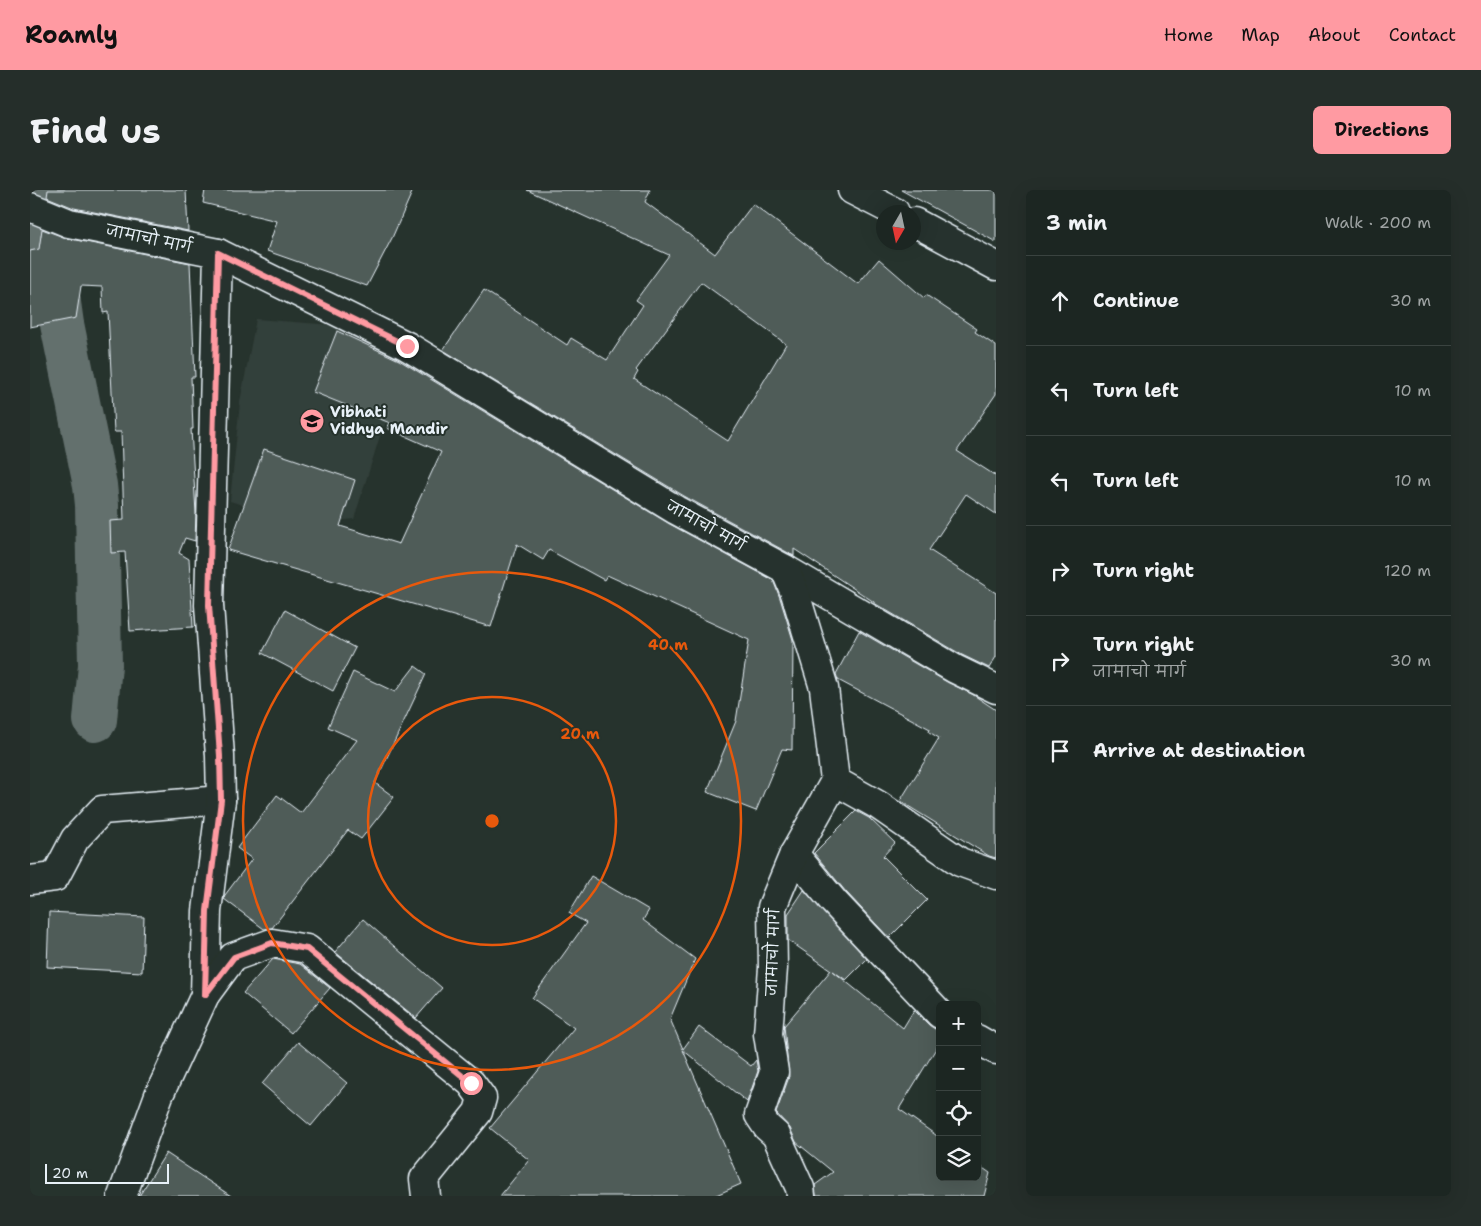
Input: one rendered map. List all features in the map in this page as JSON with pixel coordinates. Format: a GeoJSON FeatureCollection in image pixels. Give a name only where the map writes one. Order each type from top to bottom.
{"type":"FeatureCollection","features":[{"type":"Feature","properties":{"kind":"street"},"geometry":{"type":"LineString","coordinates":[[852,190],[881,205]]}},
{"type":"Feature","properties":{"kind":"street","name":"जामाचो मार्ग"},"geometry":{"type":"LineString","coordinates":[[30,207],[69,222],[218,253],[407,346],[676,510],[786,569],[955,669],[996,689]]}},
{"type":"Feature","properties":{"kind":"street"},"geometry":{"type":"LineString","coordinates":[[921,226],[996,266]]}},
{"type":"Feature","properties":{"kind":"street"},"geometry":{"type":"LineString","coordinates":[[205,995],[207,911],[221,800],[220,756],[209,605],[218,253]]}},
{"type":"Feature","properties":{"kind":"street"},"geometry":{"type":"LineString","coordinates":[[786,569],[824,688],[835,780],[878,805],[960,862],[996,875]]}},
{"type":"Feature","properties":{"kind":"street","name":"जामाचो मार्ग"},"geometry":{"type":"LineString","coordinates":[[801,1196],[800,1188],[776,1136],[759,1115],[774,1072],[768,1034],[773,968],[772,907],[794,854],[835,780]]}},
{"type":"Feature","properties":{"kind":"street"},"geometry":{"type":"LineString","coordinates":[[30,880],[55,878],[75,839],[102,810],[221,800]]}},
{"type":"Feature","properties":{"kind":"street"},"geometry":{"type":"LineString","coordinates":[[794,854],[834,902],[936,1010]]}},
{"type":"Feature","properties":{"kind":"street"},"geometry":{"type":"LineString","coordinates":[[122,1196],[159,1095],[205,995],[234,957],[272,943],[307,949],[471,1083],[482,1098],[478,1112],[424,1179],[426,1196]]}},
{"type":"Feature","properties":{"kind":"street"},"geometry":{"type":"LineString","coordinates":[[981,1041],[996,1050]]}},
{"type":"Feature","properties":{"kind":"shaded area","name":"Vibhati Vidhya Mandir"},"geometry":{"type":"Polygon","coordinates":[[[256,319],[345,326],[413,357],[379,439],[354,519],[320,523],[255,509],[230,501],[240,402],[256,319]]]}},
{"type":"Feature","properties":{"kind":"building"},"geometry":{"type":"Polygon","coordinates":[[[48,190],[186,190],[188,231],[74,208],[47,197],[48,190]]]}},
{"type":"Feature","properties":{"kind":"building"},"geometry":{"type":"Polygon","coordinates":[[[205,190],[413,190],[392,238],[367,286],[267,251],[277,221],[203,203],[205,190]]]}},
{"type":"Feature","properties":{"kind":"building"},"geometry":{"type":"Polygon","coordinates":[[[527,190],[650,190],[645,202],[715,254],[753,204],[858,284],[879,259],[924,298],[926,295],[977,329],[975,332],[996,346],[996,394],[957,451],[996,476],[996,514],[966,494],[929,550],[996,593],[996,657],[989,668],[962,655],[874,603],[794,549],[794,556],[684,496],[443,350],[484,290],[567,345],[571,338],[607,360],[643,305],[636,300],[669,255],[527,190]],[[701,282],[636,370],[638,372],[634,379],[728,441],[786,344],[701,282]]]}},
{"type":"Feature","properties":{"kind":"building"},"geometry":{"type":"Polygon","coordinates":[[[901,190],[996,190],[996,242],[901,190]]]}},
{"type":"Feature","properties":{"kind":"building"},"geometry":{"type":"Polygon","coordinates":[[[42,229],[66,238],[190,263],[195,377],[191,377],[193,429],[191,429],[196,513],[195,541],[185,538],[179,553],[189,559],[193,627],[130,631],[125,552],[111,553],[110,521],[124,520],[121,432],[114,432],[108,312],[103,313],[102,287],[81,286],[76,318],[30,327],[30,251],[39,249],[42,229]]]}},
{"type":"Feature","properties":{"kind":"building"},"geometry":{"type":"Polygon","coordinates":[[[337,331],[399,360],[668,523],[773,580],[793,640],[792,750],[782,749],[756,811],[707,792],[736,721],[749,640],[607,575],[604,580],[549,550],[543,560],[517,544],[491,627],[228,550],[264,449],[355,480],[340,526],[399,544],[441,452],[387,428],[390,423],[313,392],[337,331]]]}},
{"type":"Feature","properties":{"kind":"building"},"geometry":{"type":"Polygon","coordinates":[[[285,610],[355,648],[333,691],[262,653],[285,610]]]}},
{"type":"Feature","properties":{"kind":"building"},"geometry":{"type":"Polygon","coordinates":[[[859,631],[947,682],[972,694],[996,710],[996,858],[989,856],[900,801],[939,738],[929,732],[930,729],[838,680],[836,674],[859,631]]]}},
{"type":"Feature","properties":{"kind":"building"},"geometry":{"type":"Polygon","coordinates":[[[415,666],[426,674],[375,783],[394,797],[361,839],[348,830],[272,928],[264,929],[224,899],[252,859],[237,848],[277,795],[301,813],[357,740],[328,727],[353,672],[395,692],[415,666]]]}},
{"type":"Feature","properties":{"kind":"building"},"geometry":{"type":"Polygon","coordinates":[[[856,811],[869,818],[895,843],[883,856],[927,900],[889,938],[846,892],[814,853],[856,811]]]}},
{"type":"Feature","properties":{"kind":"building"},"geometry":{"type":"Polygon","coordinates":[[[591,876],[649,910],[643,920],[695,959],[670,1019],[683,1049],[699,1027],[751,1066],[756,1060],[758,1071],[747,1102],[683,1050],[741,1184],[714,1196],[500,1196],[529,1160],[490,1128],[574,1028],[532,998],[586,923],[569,913],[591,876]]]}},
{"type":"Feature","properties":{"kind":"building"},"geometry":{"type":"Polygon","coordinates":[[[804,890],[867,959],[846,980],[833,971],[903,1028],[914,1010],[929,1025],[936,1029],[936,1049],[899,1109],[936,1135],[936,1181],[981,1181],[981,1167],[990,1173],[984,1196],[816,1196],[815,1185],[833,1172],[796,1142],[790,1128],[776,1113],[789,1077],[784,1026],[831,970],[788,940],[788,914],[804,890]]]}},
{"type":"Feature","properties":{"kind":"building"},"geometry":{"type":"Polygon","coordinates":[[[49,912],[144,917],[142,972],[47,967],[49,912]]]}},
{"type":"Feature","properties":{"kind":"building"},"geometry":{"type":"Polygon","coordinates":[[[363,919],[442,988],[416,1018],[335,952],[363,919]]]}},
{"type":"Feature","properties":{"kind":"building"},"geometry":{"type":"Polygon","coordinates":[[[273,959],[300,964],[330,988],[291,1033],[243,993],[273,959]]]}},
{"type":"Feature","properties":{"kind":"building"},"geometry":{"type":"Polygon","coordinates":[[[298,1042],[347,1083],[311,1126],[262,1084],[298,1042]]]}},
{"type":"Feature","properties":{"kind":"building"},"geometry":{"type":"Polygon","coordinates":[[[166,1153],[231,1196],[139,1196],[166,1153]]]}},
{"type":"Feature","properties":{"kind":"waterway"},"geometry":{"type":"LineString","coordinates":[[43,190],[62,324],[95,485],[97,505],[100,665],[95,720]]}},
{"type":"Feature","properties":{"kind":"place","name":"Vibhati Vidhya Mandir"},"geometry":{"type":"Point","coordinates":[312,421]}},
{"type":"Feature","properties":{"kind":"route"},"geometry":{"type":"LineString","coordinates":[[407,346],[218,253],[209,605],[220,756],[221,800],[207,911],[205,995],[234,957],[272,943],[307,949],[471,1083]]}}]}
